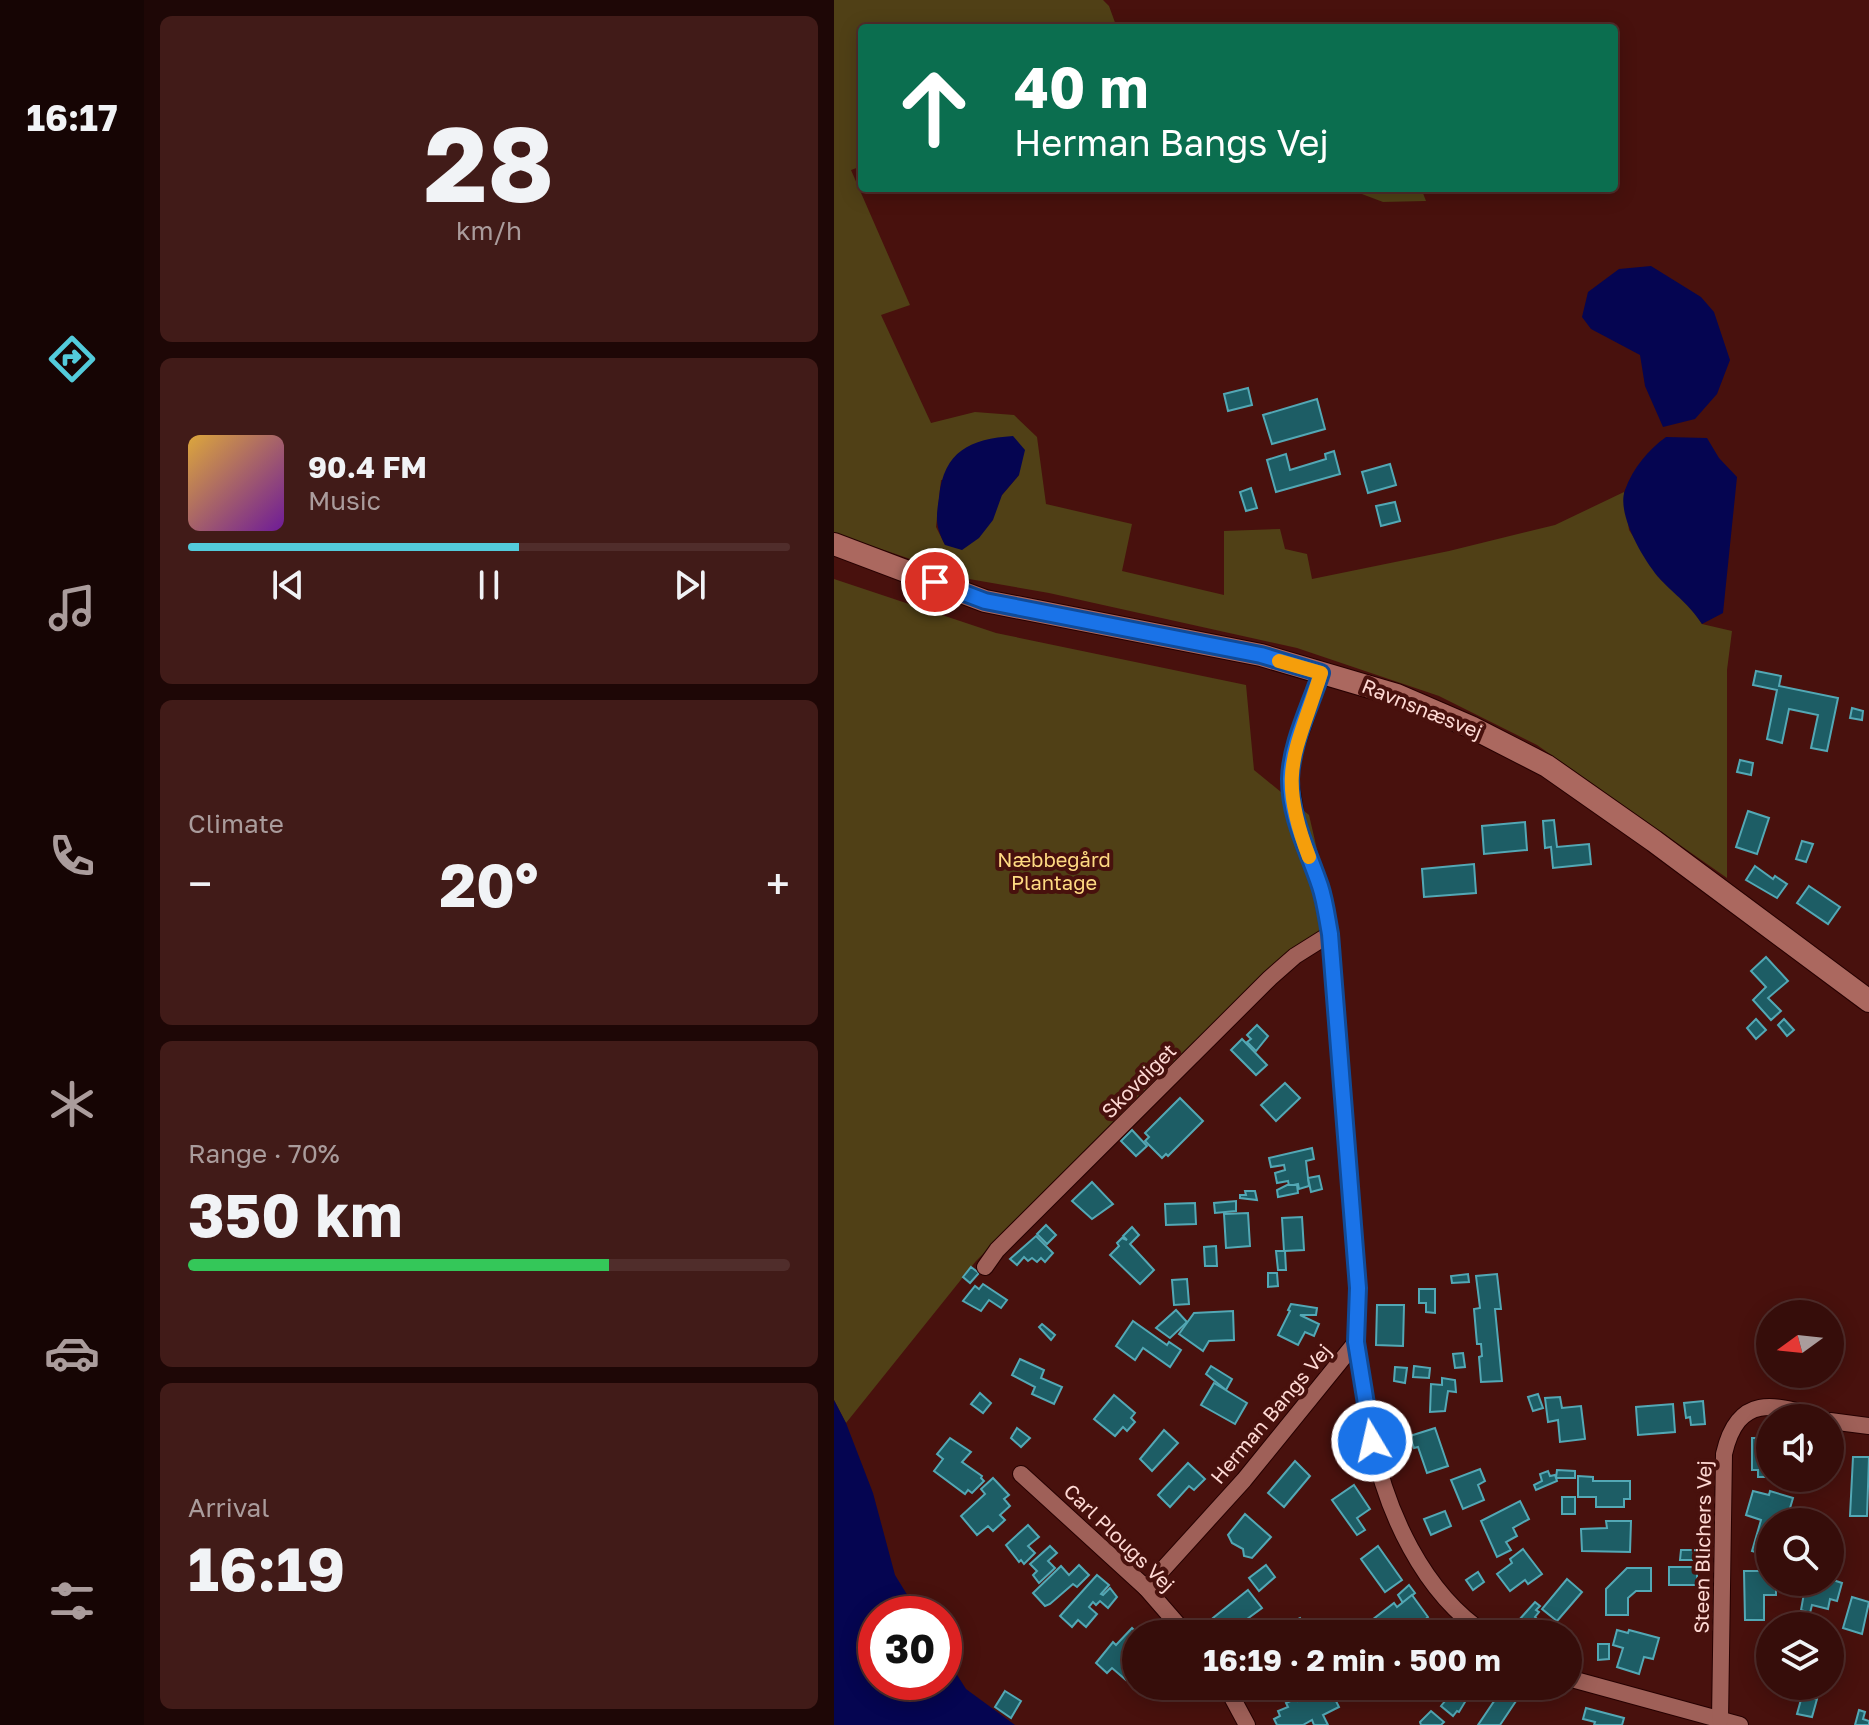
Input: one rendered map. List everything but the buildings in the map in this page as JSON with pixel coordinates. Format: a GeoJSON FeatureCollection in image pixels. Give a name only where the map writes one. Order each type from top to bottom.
{"type":"FeatureCollection","features":[{"type":"Feature","properties":{"kind":"main road","name":"Ravnsnæsvej"},"geometry":{"type":"LineString","coordinates":[[834,544],[985,601],[1261,655],[1397,695],[1471,727],[1547,766],[1654,841],[1864,998]]}},
{"type":"Feature","properties":{"kind":"street","name":"Herman Bangs Vej"},"geometry":{"type":"LineString","coordinates":[[1146,1588],[1244,1480],[1356,1342],[1358,1288],[1330,934],[1321,888],[1297,824],[1290,778],[1294,752],[1321,673]]}},
{"type":"Feature","properties":{"kind":"street","name":"Skovdiget"},"geometry":{"type":"LineString","coordinates":[[985,1267],[1008,1239],[1270,978],[1295,956],[1330,934]]}},
{"type":"Feature","properties":{"kind":"street"},"geometry":{"type":"LineString","coordinates":[[1356,1342],[1372,1441],[1402,1528],[1425,1573],[1449,1602],[1470,1620]]}},
{"type":"Feature","properties":{"kind":"street","name":"Steen Blichers Vej"},"geometry":{"type":"LineString","coordinates":[[1720,1720],[1724,1454],[1729,1431],[1756,1408]]}},
{"type":"Feature","properties":{"kind":"street"},"geometry":{"type":"LineString","coordinates":[[1844,1423],[1869,1426]]}},
{"type":"Feature","properties":{"kind":"street","name":"Carl Plougs Vej"},"geometry":{"type":"LineString","coordinates":[[1021,1474],[1146,1588],[1174,1620]]}},
{"type":"Feature","properties":{"kind":"street"},"geometry":{"type":"LineString","coordinates":[[1582,1682],[1740,1725]]}},
{"type":"Feature","properties":{"kind":"street"},"geometry":{"type":"LineString","coordinates":[[1234,1700],[1247,1725]]}},
{"type":"Feature","properties":{"kind":"green space"},"geometry":{"type":"Polygon","coordinates":[[[834,0],[1103,0],[1109,6],[1116,24],[858,24],[858,167],[851,170],[910,305],[881,315],[931,423],[975,412],[1014,415],[1037,437],[1046,504],[1132,524],[1122,571],[1224,595],[1224,531],[1280,529],[1285,549],[1307,554],[1312,579],[1555,525],[1624,492],[1629,530],[1661,580],[1689,604],[1702,624],[1732,631],[1727,670],[1727,878],[1537,745],[1439,696],[1297,648],[1049,593],[969,579],[834,533],[834,0]],[[1019,475],[941,480],[936,527],[945,545],[1002,495],[1019,475]]]}},
{"type":"Feature","properties":{"kind":"green space"},"geometry":{"type":"Polygon","coordinates":[[[1357,192],[1423,192],[1426,201],[1383,202],[1357,192]]]}},
{"type":"Feature","properties":{"kind":"green space","name":"Næbbegård Plantage"},"geometry":{"type":"Polygon","coordinates":[[[834,579],[996,633],[1246,685],[1254,770],[1309,815],[1336,931],[1271,967],[976,1261],[846,1423],[834,1400],[834,579]]]}},
{"type":"Feature","properties":{"kind":"shaded area"},"geometry":{"type":"Polygon","coordinates":[[[1651,266],[1701,297],[1714,312],[1730,360],[1717,394],[1695,419],[1663,427],[1645,386],[1640,355],[1591,329],[1582,317],[1588,292],[1619,269],[1651,266]]]}},
{"type":"Feature","properties":{"kind":"shaded area"},"geometry":{"type":"Polygon","coordinates":[[[1013,436],[1025,450],[1019,475],[1002,495],[993,520],[979,538],[962,550],[945,545],[937,517],[942,481],[953,458],[972,444],[1013,436]]]}},
{"type":"Feature","properties":{"kind":"shaded area"},"geometry":{"type":"Polygon","coordinates":[[[1666,437],[1707,438],[1719,458],[1737,477],[1723,613],[1702,624],[1647,561],[1633,537],[1624,512],[1625,490],[1632,474],[1647,454],[1666,437]]]}},
{"type":"Feature","properties":{"kind":"shaded area"},"geometry":{"type":"Polygon","coordinates":[[[834,1400],[873,1493],[895,1575],[908,1596],[858,1596],[858,1700],[962,1700],[962,1683],[966,1689],[1015,1725],[834,1725],[834,1400]]]}},
{"type":"Feature","properties":{"kind":"slow traffic"},"geometry":{"type":"LineString","coordinates":[[1279,661],[1321,673],[1294,752],[1290,778],[1297,824],[1309,857]]}},
{"type":"Feature","properties":{"kind":"route"},"geometry":{"type":"LineString","coordinates":[[935,582],[985,601],[1261,655],[1321,673],[1294,752],[1290,778],[1297,824],[1321,888],[1330,934],[1358,1288],[1356,1342],[1372,1441]]}}]}
